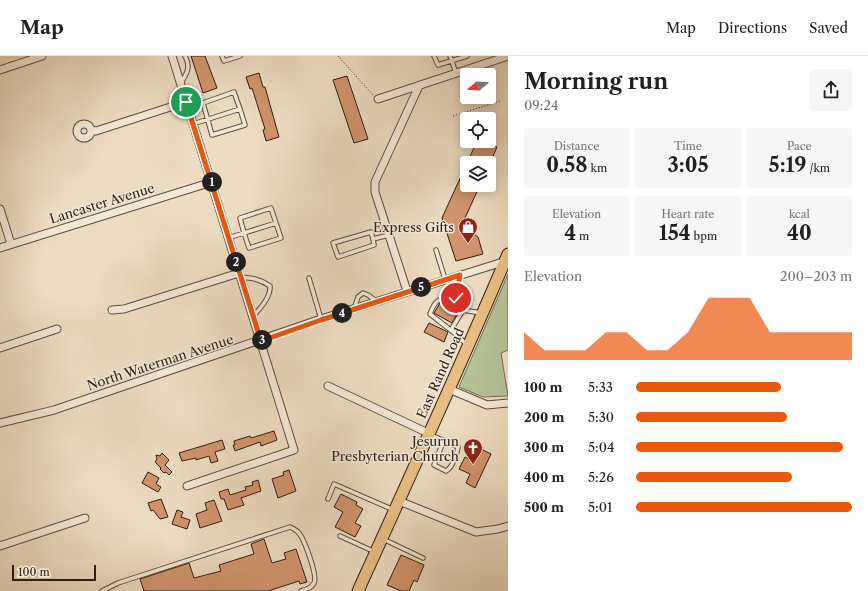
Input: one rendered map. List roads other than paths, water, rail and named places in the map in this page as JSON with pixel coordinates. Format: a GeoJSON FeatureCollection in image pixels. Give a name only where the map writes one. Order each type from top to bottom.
{"type":"FeatureCollection","features":[{"type":"Feature","properties":{"kind":"main road","name":"East Rand Road"},"geometry":{"type":"LineString","coordinates":[[358,591],[507,259]]}},
{"type":"Feature","properties":{"kind":"street"},"geometry":{"type":"LineString","coordinates":[[0,70],[42,56]]}},
{"type":"Feature","properties":{"kind":"street"},"geometry":{"type":"LineString","coordinates":[[172,56],[294,450],[188,486]]}},
{"type":"Feature","properties":{"kind":"street"},"geometry":{"type":"LineString","coordinates":[[378,99],[508,56]]}},
{"type":"Feature","properties":{"kind":"street"},"geometry":{"type":"LineString","coordinates":[[407,291],[375,192],[375,182],[419,86]]}},
{"type":"Feature","properties":{"kind":"street"},"geometry":{"type":"LineString","coordinates":[[91,130],[96,132],[186,102]]}},
{"type":"Feature","properties":{"kind":"street","name":"Lancaster Avenue"},"geometry":{"type":"LineString","coordinates":[[0,248],[212,182]]}},
{"type":"Feature","properties":{"kind":"street"},"geometry":{"type":"LineString","coordinates":[[0,209],[11,244]]}},
{"type":"Feature","properties":{"kind":"street","name":"North Waterman Avenue"},"geometry":{"type":"LineString","coordinates":[[0,423],[54,410],[261,341],[354,308],[507,259]]}},
{"type":"Feature","properties":{"kind":"street"},"geometry":{"type":"LineString","coordinates":[[112,310],[124,309],[240,275]]}},
{"type":"Feature","properties":{"kind":"street"},"geometry":{"type":"LineString","coordinates":[[0,348],[57,329]]}},
{"type":"Feature","properties":{"kind":"street"},"geometry":{"type":"LineString","coordinates":[[328,386],[428,433]]}},
{"type":"Feature","properties":{"kind":"street"},"geometry":{"type":"LineString","coordinates":[[449,390],[487,405],[508,403]]}},
{"type":"Feature","properties":{"kind":"street"},"geometry":{"type":"LineString","coordinates":[[397,506],[476,532],[508,526]]}},
{"type":"Feature","properties":{"kind":"street"},"geometry":{"type":"LineString","coordinates":[[0,546],[85,518]]}},
{"type":"Feature","properties":{"kind":"lane"},"geometry":{"type":"LineString","coordinates":[[181,83],[188,69],[185,56]]}},
{"type":"Feature","properties":{"kind":"lane"},"geometry":{"type":"LineString","coordinates":[[222,56],[224,61],[240,56]]}},
{"type":"Feature","properties":{"kind":"lane"},"geometry":{"type":"LineString","coordinates":[[434,56],[438,65],[452,62],[467,56]]}},
{"type":"Feature","properties":{"kind":"lane"},"geometry":{"type":"LineString","coordinates":[[450,56],[456,74]]}},
{"type":"Feature","properties":{"kind":"lane"},"geometry":{"type":"LineString","coordinates":[[234,92],[240,109],[245,125],[212,135],[203,103],[234,92]]}},
{"type":"Feature","properties":{"kind":"lane"},"geometry":{"type":"LineString","coordinates":[[193,124],[240,109]]}},
{"type":"Feature","properties":{"kind":"lane"},"geometry":{"type":"LineString","coordinates":[[271,208],[281,238],[249,248],[244,233],[240,218],[271,208]]}},
{"type":"Feature","properties":{"kind":"lane"},"geometry":{"type":"LineString","coordinates":[[228,238],[276,223]]}},
{"type":"Feature","properties":{"kind":"lane"},"geometry":{"type":"LineString","coordinates":[[370,232],[373,239],[374,245],[338,257],[333,243],[370,232]]}},
{"type":"Feature","properties":{"kind":"lane"},"geometry":{"type":"LineString","coordinates":[[373,239],[389,235]]}},
{"type":"Feature","properties":{"kind":"lane"},"geometry":{"type":"LineString","coordinates":[[436,250],[445,279]]}},
{"type":"Feature","properties":{"kind":"lane"},"geometry":{"type":"LineString","coordinates":[[240,275],[263,281],[270,286],[267,297],[253,316]]}},
{"type":"Feature","properties":{"kind":"lane"},"geometry":{"type":"LineString","coordinates":[[460,275],[456,298],[463,310]]}},
{"type":"Feature","properties":{"kind":"lane"},"geometry":{"type":"LineString","coordinates":[[308,278],[321,320]]}},
{"type":"Feature","properties":{"kind":"lane"},"geometry":{"type":"LineString","coordinates":[[354,308],[358,297],[363,293],[368,294],[376,301]]}},
{"type":"Feature","properties":{"kind":"lane"},"geometry":{"type":"LineString","coordinates":[[456,298],[439,299],[434,302],[430,314],[451,330],[468,346]]}},
{"type":"Feature","properties":{"kind":"lane"},"geometry":{"type":"LineString","coordinates":[[463,310],[482,313]]}},
{"type":"Feature","properties":{"kind":"lane"},"geometry":{"type":"LineString","coordinates":[[451,330],[463,310]]}},
{"type":"Feature","properties":{"kind":"lane"},"geometry":{"type":"LineString","coordinates":[[428,433],[444,440],[458,447],[450,469],[446,471],[434,465],[444,440]]}},
{"type":"Feature","properties":{"kind":"lane"},"geometry":{"type":"LineString","coordinates":[[328,499],[334,484],[397,506]]}},
{"type":"Feature","properties":{"kind":"lane"},"geometry":{"type":"LineString","coordinates":[[102,591],[118,583],[290,527],[298,532],[305,546],[315,575],[315,582],[313,586],[301,591]]}},
{"type":"Feature","properties":{"kind":"lane"},"geometry":{"type":"LineString","coordinates":[[340,536],[376,552]]}},
{"type":"Feature","properties":{"kind":"lane"},"geometry":{"type":"LineString","coordinates":[[382,538],[422,558]]}},
{"type":"Feature","properties":{"kind":"place","name":"Express Gifts"},"geometry":{"type":"Point","coordinates":[468,244]}},
{"type":"Feature","properties":{"kind":"place","name":"Jesurun Presbyterian Church"},"geometry":{"type":"Point","coordinates":[473,465]}}]}
